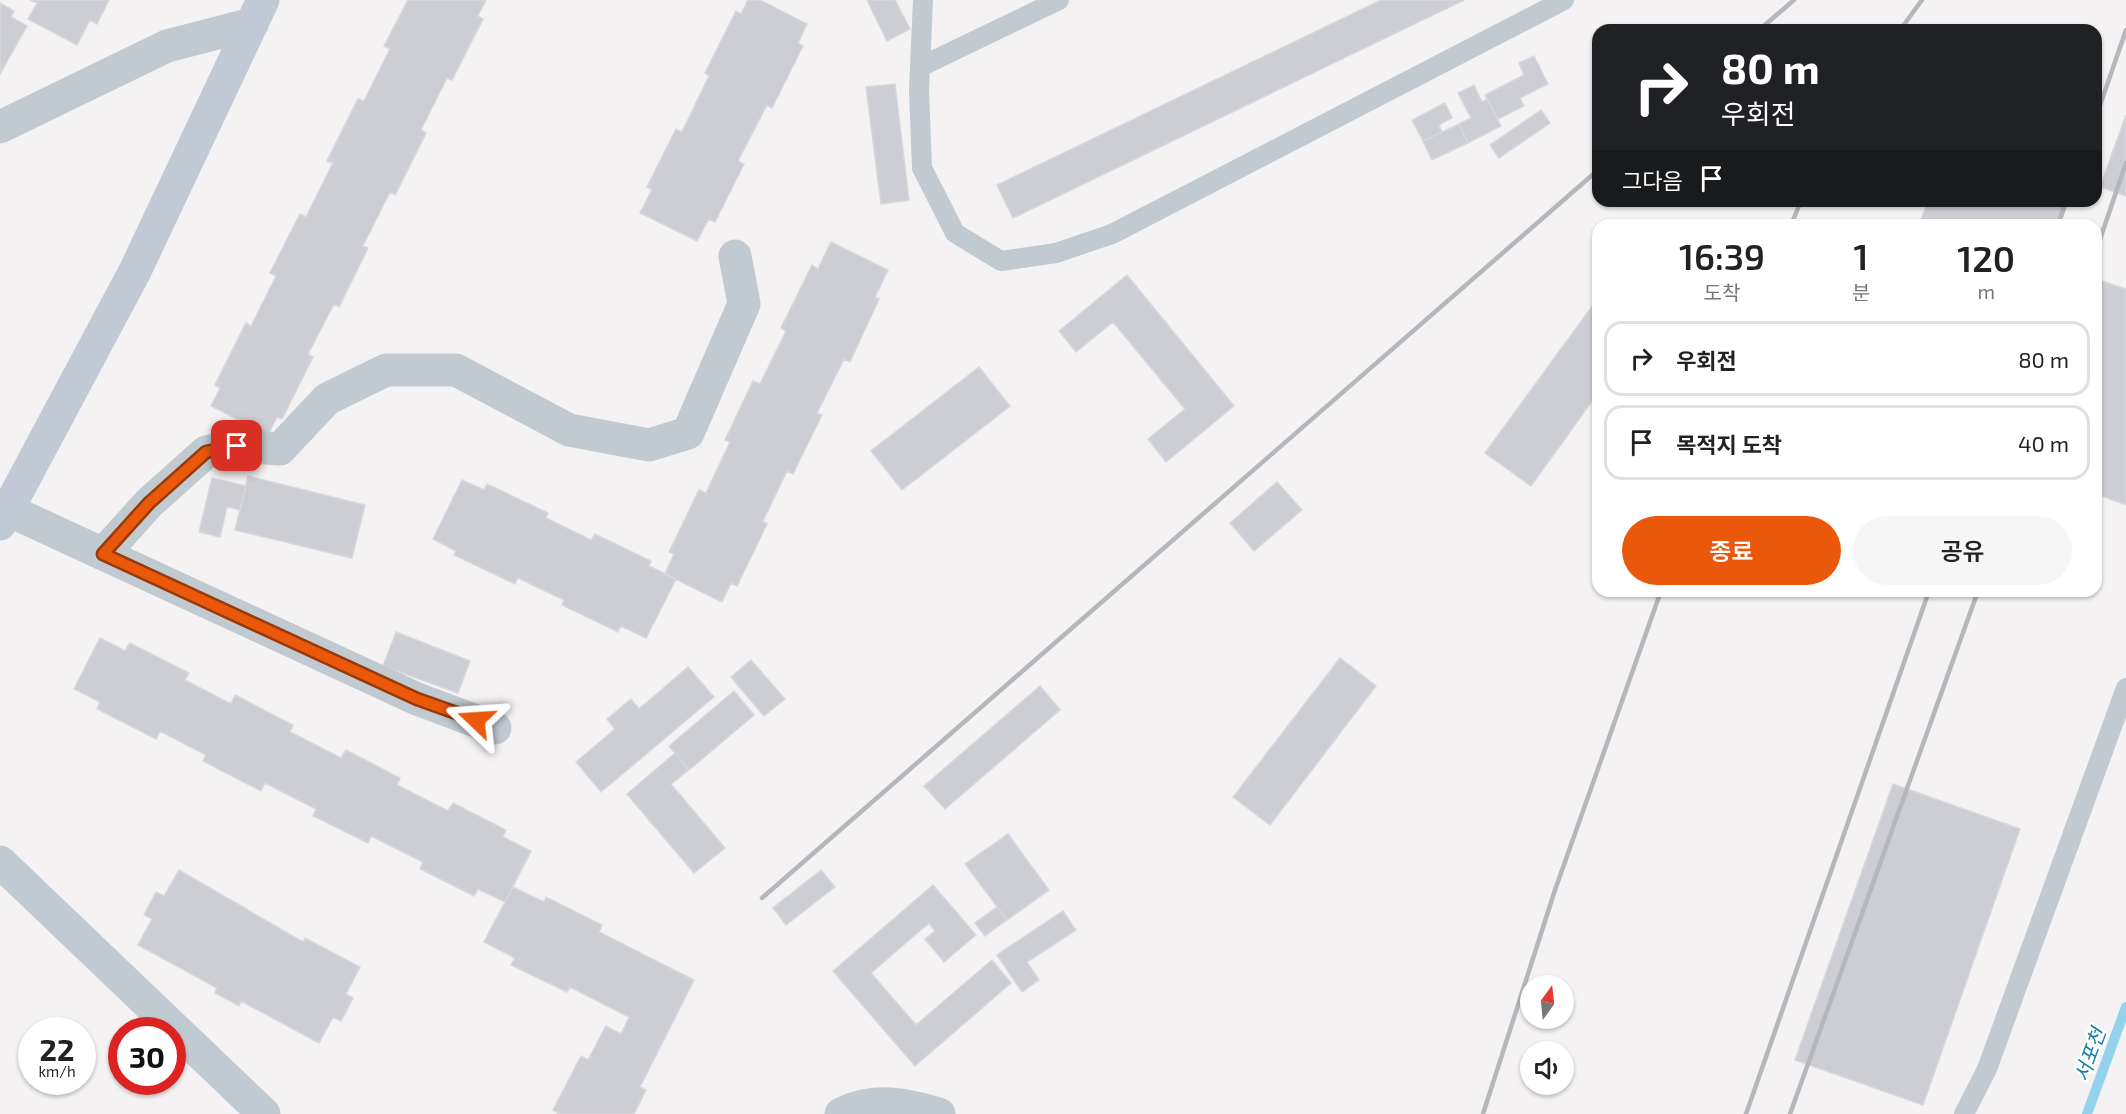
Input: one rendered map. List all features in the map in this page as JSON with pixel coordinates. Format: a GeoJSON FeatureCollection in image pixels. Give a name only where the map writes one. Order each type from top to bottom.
{"type":"FeatureCollection","features":[{"type":"Feature","properties":{"kind":"street"},"geometry":{"type":"LineString","coordinates":[[0,127],[167,46],[258,12]]}},
{"type":"Feature","properties":{"kind":"street"},"geometry":{"type":"LineString","coordinates":[[258,12],[135,271],[4,517],[103,554],[417,699],[495,728]]}},
{"type":"Feature","properties":{"kind":"street"},"geometry":{"type":"LineString","coordinates":[[103,554],[149,503],[206,452],[237,446],[280,449],[327,399],[386,370],[456,370],[569,429],[649,445],[688,433],[744,304],[735,256]]}},
{"type":"Feature","properties":{"kind":"street"},"geometry":{"type":"LineString","coordinates":[[0,862],[264,1114]]}},
{"type":"Feature","properties":{"kind":"street"},"geometry":{"type":"LineString","coordinates":[[841,1114],[871,1103],[906,1104],[939,1114]]}},
{"type":"Feature","properties":{"kind":"lane"},"geometry":{"type":"LineString","coordinates":[[923,0],[920,67],[922,168],[955,233],[1001,261],[1056,253],[1112,234],[1564,0]]}},
{"type":"Feature","properties":{"kind":"lane"},"geometry":{"type":"LineString","coordinates":[[920,67],[1059,0]]}},
{"type":"Feature","properties":{"kind":"lane"},"geometry":{"type":"LineString","coordinates":[[1964,1114],[1987,1069],[2126,688]]}},
{"type":"Feature","properties":{"kind":"building"},"geometry":{"type":"Polygon","coordinates":[[[30,0],[109,0],[97,24],[90,20],[77,45],[28,19],[37,3],[30,0]]]}},
{"type":"Feature","properties":{"kind":"building"},"geometry":{"type":"Polygon","coordinates":[[[408,0],[486,0],[478,16],[483,19],[452,80],[447,78],[421,130],[426,133],[395,195],[390,192],[363,246],[368,248],[339,307],[334,304],[308,354],[313,357],[282,419],[277,417],[268,435],[211,406],[220,388],[215,385],[246,323],[251,326],[276,276],[270,273],[300,214],[306,217],[333,163],[327,161],[358,99],[364,101],[390,49],[384,46],[408,0]]]}},
{"type":"Feature","properties":{"kind":"building"},"geometry":{"type":"Polygon","coordinates":[[[748,0],[760,0],[807,24],[798,43],[803,46],[772,108],[767,105],[738,161],[744,164],[715,222],[709,219],[697,241],[640,213],[652,190],[647,187],[676,129],[682,132],[709,76],[705,73],[736,11],[741,14],[748,0]]]}},
{"type":"Feature","properties":{"kind":"building"},"geometry":{"type":"Polygon","coordinates":[[[867,0],[895,0],[910,29],[887,41],[867,0]]]}},
{"type":"Feature","properties":{"kind":"building"},"geometry":{"type":"Polygon","coordinates":[[[1381,0],[1464,0],[1013,218],[997,185],[1381,0]]]}},
{"type":"Feature","properties":{"kind":"building"},"geometry":{"type":"Polygon","coordinates":[[[0,3],[14,11],[11,17],[27,26],[0,74],[0,3]]]}},
{"type":"Feature","properties":{"kind":"building"},"geometry":{"type":"Polygon","coordinates":[[[1534,56],[1548,84],[1520,98],[1524,106],[1498,119],[1485,95],[1524,75],[1519,63],[1534,56]]]}},
{"type":"Feature","properties":{"kind":"building"},"geometry":{"type":"Polygon","coordinates":[[[895,84],[909,200],[881,204],[866,87],[895,84]]]}},
{"type":"Feature","properties":{"kind":"building"},"geometry":{"type":"Polygon","coordinates":[[[1474,85],[1482,102],[1487,99],[1501,126],[1468,143],[1459,124],[1471,118],[1458,93],[1474,85]]]}},
{"type":"Feature","properties":{"kind":"building"},"geometry":{"type":"Polygon","coordinates":[[[1445,103],[1452,118],[1439,125],[1442,132],[1423,141],[1412,120],[1445,103]]]}},
{"type":"Feature","properties":{"kind":"building"},"geometry":{"type":"Polygon","coordinates":[[[1541,110],[1550,123],[1499,158],[1490,145],[1541,110]]]}},
{"type":"Feature","properties":{"kind":"building"},"geometry":{"type":"Polygon","coordinates":[[[2126,115],[2126,196],[2102,188],[2102,181],[2126,115]]]}},
{"type":"Feature","properties":{"kind":"building"},"geometry":{"type":"Polygon","coordinates":[[[1459,124],[1468,143],[1432,160],[1423,141],[1459,124]]]}},
{"type":"Feature","properties":{"kind":"building"},"geometry":{"type":"Polygon","coordinates":[[[1926,207],[2066,207],[2062,219],[1921,219],[1926,207]]]}},
{"type":"Feature","properties":{"kind":"building"},"geometry":{"type":"Polygon","coordinates":[[[831,242],[888,270],[875,297],[879,299],[850,362],[844,359],[817,413],[822,415],[793,474],[787,471],[763,521],[767,524],[737,586],[731,583],[722,602],[665,574],[674,554],[669,552],[699,490],[706,493],[730,442],[725,440],[753,381],[760,384],[786,331],[781,328],[812,265],[818,269],[831,242]]]}},
{"type":"Feature","properties":{"kind":"building"},"geometry":{"type":"Polygon","coordinates":[[[1127,275],[1234,406],[1166,462],[1148,439],[1185,409],[1113,322],[1076,352],[1059,331],[1127,275]]]}},
{"type":"Feature","properties":{"kind":"building"},"geometry":{"type":"Polygon","coordinates":[[[2102,281],[2126,289],[2126,505],[2102,496],[2102,281]]]}},
{"type":"Feature","properties":{"kind":"building"},"geometry":{"type":"Polygon","coordinates":[[[1592,306],[1592,401],[1531,486],[1485,453],[1592,306]]]}},
{"type":"Feature","properties":{"kind":"building"},"geometry":{"type":"Polygon","coordinates":[[[979,367],[1010,406],[902,490],[871,451],[979,367]]]}},
{"type":"Feature","properties":{"kind":"building"},"geometry":{"type":"Polygon","coordinates":[[[248,476],[365,505],[352,558],[235,530],[248,476]]]}},
{"type":"Feature","properties":{"kind":"building"},"geometry":{"type":"Polygon","coordinates":[[[212,478],[246,486],[240,510],[227,507],[220,537],[199,532],[212,478]]]}},
{"type":"Feature","properties":{"kind":"building"},"geometry":{"type":"Polygon","coordinates":[[[462,480],[484,490],[487,484],[548,513],[546,518],[591,540],[595,534],[651,561],[649,566],[676,579],[646,638],[621,626],[618,632],[562,605],[564,600],[518,578],[515,584],[454,555],[456,551],[433,539],[462,480]]]}},
{"type":"Feature","properties":{"kind":"building"},"geometry":{"type":"Polygon","coordinates":[[[1277,482],[1302,510],[1254,551],[1230,523],[1277,482]]]}},
{"type":"Feature","properties":{"kind":"building"},"geometry":{"type":"Polygon","coordinates":[[[396,632],[470,661],[458,693],[383,666],[396,632]]]}},
{"type":"Feature","properties":{"kind":"building"},"geometry":{"type":"Polygon","coordinates":[[[100,638],[125,651],[130,643],[189,673],[185,680],[231,704],[235,695],[293,725],[290,732],[341,758],[346,750],[400,778],[397,785],[448,811],[453,803],[506,830],[503,837],[531,851],[505,902],[478,889],[474,896],[420,869],[423,862],[371,836],[368,843],[313,816],[316,809],[265,783],[261,791],[203,761],[206,755],[160,731],[156,739],[97,709],[100,702],[74,689],[100,638]]]}},
{"type":"Feature","properties":{"kind":"building"},"geometry":{"type":"Polygon","coordinates":[[[1340,658],[1376,686],[1270,825],[1233,797],[1340,658]]]}},
{"type":"Feature","properties":{"kind":"building"},"geometry":{"type":"Polygon","coordinates":[[[751,660],[785,699],[764,716],[731,677],[751,660]]]}},
{"type":"Feature","properties":{"kind":"building"},"geometry":{"type":"Polygon","coordinates":[[[688,667],[714,697],[601,792],[576,762],[615,729],[607,719],[631,699],[639,709],[688,667]]]}},
{"type":"Feature","properties":{"kind":"building"},"geometry":{"type":"Polygon","coordinates":[[[1040,686],[1060,710],[945,809],[924,786],[1040,686]]]}},
{"type":"Feature","properties":{"kind":"building"},"geometry":{"type":"Polygon","coordinates":[[[734,691],[754,715],[689,770],[669,746],[734,691]]]}},
{"type":"Feature","properties":{"kind":"building"},"geometry":{"type":"Polygon","coordinates":[[[675,753],[689,770],[671,784],[725,848],[694,873],[627,794],[675,753]]]}},
{"type":"Feature","properties":{"kind":"building"},"geometry":{"type":"Polygon","coordinates":[[[1893,784],[2020,829],[1923,1105],[1795,1060],[1893,784]]]}},
{"type":"Feature","properties":{"kind":"building"},"geometry":{"type":"Polygon","coordinates":[[[1008,834],[1049,890],[1007,920],[965,864],[1008,834]]]}},
{"type":"Feature","properties":{"kind":"building"},"geometry":{"type":"Polygon","coordinates":[[[179,870],[303,942],[305,938],[360,967],[346,994],[353,998],[341,1021],[333,1017],[319,1043],[241,1001],[239,1006],[215,993],[217,988],[138,945],[152,919],[144,915],[156,892],[164,896],[179,870]]]}},
{"type":"Feature","properties":{"kind":"building"},"geometry":{"type":"Polygon","coordinates":[[[821,870],[835,887],[786,925],[773,908],[821,870]]]}},
{"type":"Feature","properties":{"kind":"building"},"geometry":{"type":"Polygon","coordinates":[[[933,885],[976,935],[944,962],[925,939],[935,931],[929,923],[871,973],[916,1025],[992,960],[1011,983],[915,1066],[833,971],[933,885]]]}},
{"type":"Feature","properties":{"kind":"building"},"geometry":{"type":"Polygon","coordinates":[[[513,887],[544,902],[546,897],[602,925],[599,932],[694,980],[640,1087],[646,1090],[634,1114],[559,1114],[553,1110],[581,1056],[588,1060],[606,1026],[621,1034],[629,1017],[570,987],[567,992],[511,965],[515,958],[484,942],[513,887]]]}},
{"type":"Feature","properties":{"kind":"building"},"geometry":{"type":"Polygon","coordinates":[[[997,907],[1007,920],[985,936],[975,923],[997,907]]]}},
{"type":"Feature","properties":{"kind":"building"},"geometry":{"type":"Polygon","coordinates":[[[1063,911],[1076,930],[1027,962],[1039,980],[1022,992],[997,955],[1063,911]]]}},
{"type":"Feature","properties":{"kind":"waterway","name":"서포천"},"geometry":{"type":"LineString","coordinates":[[2087,1114],[2126,1007]]}},
{"type":"Feature","properties":{"kind":"railway"},"geometry":{"type":"LineString","coordinates":[[1766,24],[1794,0]]}},
{"type":"Feature","properties":{"kind":"railway"},"geometry":{"type":"LineString","coordinates":[[1904,24],[1922,0]]}},
{"type":"Feature","properties":{"kind":"railway"},"geometry":{"type":"LineString","coordinates":[[2102,100],[2126,30]]}},
{"type":"Feature","properties":{"kind":"railway"},"geometry":{"type":"LineString","coordinates":[[2102,233],[2126,163]]}},
{"type":"Feature","properties":{"kind":"railway"},"geometry":{"type":"LineString","coordinates":[[762,898],[1592,175]]}},
{"type":"Feature","properties":{"kind":"railway"},"geometry":{"type":"LineString","coordinates":[[1794,219],[1798,207]]}},
{"type":"Feature","properties":{"kind":"railway"},"geometry":{"type":"LineString","coordinates":[[2060,219],[2064,207]]}},
{"type":"Feature","properties":{"kind":"railway"},"geometry":{"type":"LineString","coordinates":[[1483,1114],[1555,890],[1659,597]]}},
{"type":"Feature","properties":{"kind":"railway"},"geometry":{"type":"LineString","coordinates":[[1746,1114],[1927,597]]}},
{"type":"Feature","properties":{"kind":"railway"},"geometry":{"type":"LineString","coordinates":[[1790,1114],[1976,597]]}},
{"type":"Feature","properties":{"kind":"route"},"geometry":{"type":"LineString","coordinates":[[237,446],[206,452],[149,503],[103,554],[417,699],[476,720]]}}]}
